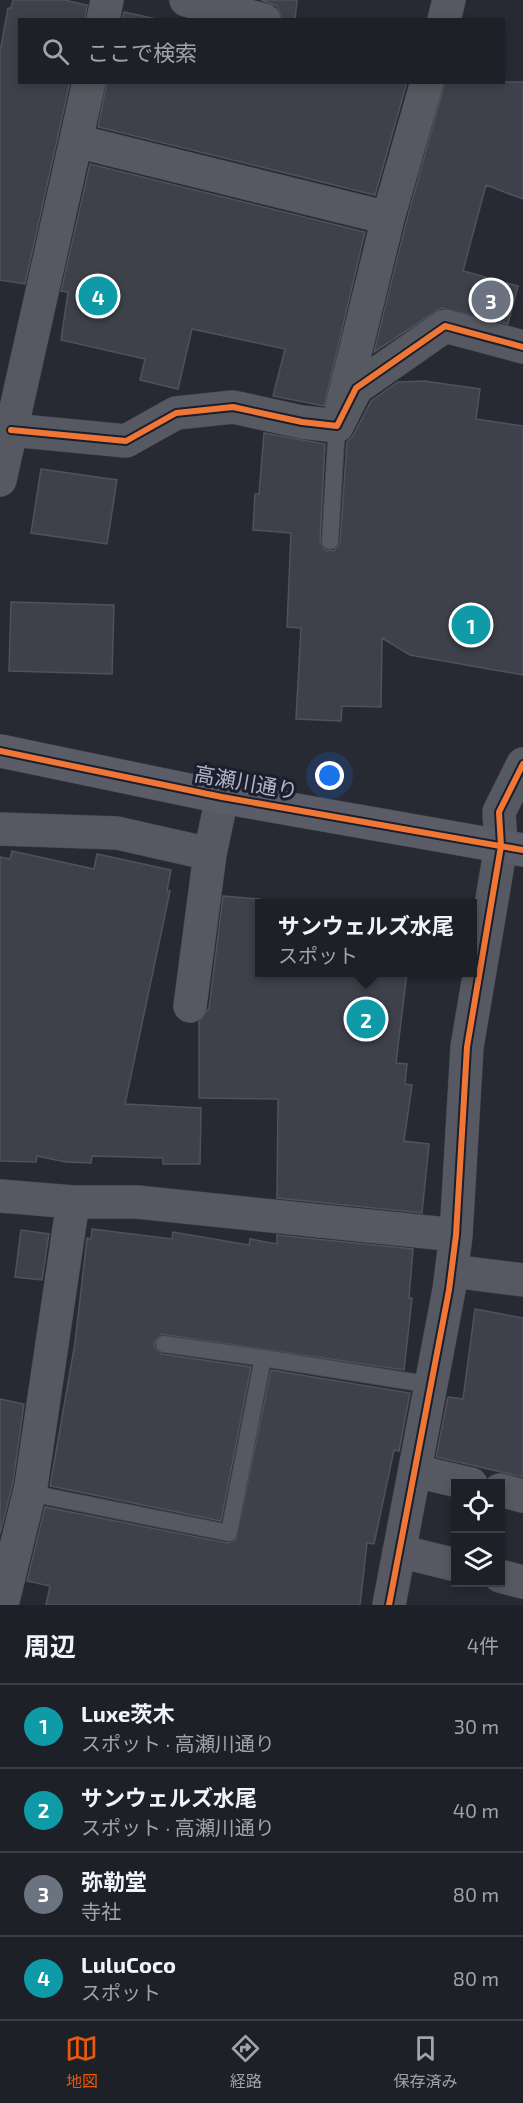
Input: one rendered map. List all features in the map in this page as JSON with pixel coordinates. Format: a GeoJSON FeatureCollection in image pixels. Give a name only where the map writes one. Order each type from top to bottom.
{"type":"FeatureCollection","features":[{"type":"Feature","properties":{"kind":"street"},"geometry":{"type":"LineString","coordinates":[[104,18],[108,0]]}},
{"type":"Feature","properties":{"kind":"street"},"geometry":{"type":"LineString","coordinates":[[186,0],[256,18]]}},
{"type":"Feature","properties":{"kind":"street"},"geometry":{"type":"LineString","coordinates":[[444,18],[449,0]]}},
{"type":"Feature","properties":{"kind":"street"},"geometry":{"type":"LineString","coordinates":[[0,480],[89,84]]}},
{"type":"Feature","properties":{"kind":"street"},"geometry":{"type":"LineString","coordinates":[[337,426],[388,218],[426,84]]}},
{"type":"Feature","properties":{"kind":"street"},"geometry":{"type":"LineString","coordinates":[[76,141],[388,218]]}},
{"type":"Feature","properties":{"kind":"street"},"geometry":{"type":"LineString","coordinates":[[337,426],[356,388],[445,326],[523,347]]}},
{"type":"Feature","properties":{"kind":"street"},"geometry":{"type":"LineString","coordinates":[[11,430],[126,441],[176,413],[233,407],[302,422],[337,426]]}},
{"type":"Feature","properties":{"kind":"street","name":"高瀬川通り"},"geometry":{"type":"LineString","coordinates":[[0,752],[222,797],[512,848]]}},
{"type":"Feature","properties":{"kind":"street"},"geometry":{"type":"LineString","coordinates":[[389,1605],[452,1271],[467,1047],[512,848],[499,812],[523,764]]}},
{"type":"Feature","properties":{"kind":"street"},"geometry":{"type":"LineString","coordinates":[[190,1006],[210,854],[222,797]]}},
{"type":"Feature","properties":{"kind":"street"},"geometry":{"type":"LineString","coordinates":[[0,829],[117,833],[210,854]]}},
{"type":"Feature","properties":{"kind":"street"},"geometry":{"type":"LineString","coordinates":[[0,1196],[73,1202],[137,1202],[456,1235]]}},
{"type":"Feature","properties":{"kind":"street"},"geometry":{"type":"LineString","coordinates":[[2,1605],[9,1546],[30,1493],[73,1202]]}},
{"type":"Feature","properties":{"kind":"street"},"geometry":{"type":"LineString","coordinates":[[452,1271],[523,1280]]}},
{"type":"Feature","properties":{"kind":"street"},"geometry":{"type":"LineString","coordinates":[[415,1471],[451,1479]]}},
{"type":"Feature","properties":{"kind":"street"},"geometry":{"type":"LineString","coordinates":[[505,1491],[523,1496]]}},
{"type":"Feature","properties":{"kind":"street"},"geometry":{"type":"LineString","coordinates":[[399,1551],[451,1564]]}},
{"type":"Feature","properties":{"kind":"street"},"geometry":{"type":"LineString","coordinates":[[505,1577],[523,1582]]}},
{"type":"Feature","properties":{"kind":"lane"},"geometry":{"type":"LineString","coordinates":[[330,541],[337,426]]}},
{"type":"Feature","properties":{"kind":"lane"},"geometry":{"type":"LineString","coordinates":[[164,1344],[432,1385]]}},
{"type":"Feature","properties":{"kind":"lane"},"geometry":{"type":"LineString","coordinates":[[30,1493],[229,1533],[263,1358]]}},
{"type":"Feature","properties":{"kind":"building"},"geometry":{"type":"Polygon","coordinates":[[[13,0],[64,0],[87,5],[85,18],[18,18],[18,84],[70,84],[25,284],[0,280],[0,52],[8,8],[11,8],[13,0]]]}},
{"type":"Feature","properties":{"kind":"building"},"geometry":{"type":"Polygon","coordinates":[[[261,0],[297,0],[295,18],[281,18],[277,6],[261,0]]]}},
{"type":"Feature","properties":{"kind":"building"},"geometry":{"type":"Polygon","coordinates":[[[124,12],[152,18],[122,18],[124,12]]]}},
{"type":"Feature","properties":{"kind":"building"},"geometry":{"type":"Polygon","coordinates":[[[523,82],[523,199],[486,185],[463,271],[518,286],[508,324],[441,308],[374,352],[406,223],[444,84],[523,82]]]}},
{"type":"Feature","properties":{"kind":"building"},"geometry":{"type":"Polygon","coordinates":[[[107,84],[406,84],[375,195],[98,127],[107,84]]]}},
{"type":"Feature","properties":{"kind":"building"},"geometry":{"type":"Polygon","coordinates":[[[90,164],[365,232],[324,406],[273,396],[285,349],[192,329],[178,389],[140,380],[145,359],[61,340],[68,292],[61,291],[90,164]]]}},
{"type":"Feature","properties":{"kind":"building"},"geometry":{"type":"Polygon","coordinates":[[[424,381],[480,389],[476,419],[523,426],[523,675],[410,655],[382,638],[381,707],[342,706],[341,721],[296,719],[301,628],[287,627],[291,533],[253,530],[255,494],[259,494],[264,433],[325,444],[320,541],[325,550],[334,551],[340,542],[347,442],[354,434],[371,401],[398,382],[424,381]]]}},
{"type":"Feature","properties":{"kind":"building"},"geometry":{"type":"Polygon","coordinates":[[[41,469],[117,480],[107,544],[31,533],[41,469]]]}},
{"type":"Feature","properties":{"kind":"building"},"geometry":{"type":"Polygon","coordinates":[[[11,602],[114,605],[112,674],[9,671],[11,602]]]}},
{"type":"Feature","properties":{"kind":"building"},"geometry":{"type":"Polygon","coordinates":[[[12,851],[94,869],[97,854],[171,870],[167,891],[170,891],[125,1104],[201,1108],[200,1164],[163,1164],[163,1158],[92,1156],[91,1163],[66,1162],[37,1156],[36,1162],[0,1161],[0,857],[10,859],[12,851]]]}},
{"type":"Feature","properties":{"kind":"building"},"geometry":{"type":"Polygon","coordinates":[[[223,896],[260,899],[255,899],[255,977],[406,977],[396,1063],[407,1064],[405,1084],[412,1085],[404,1141],[429,1144],[422,1213],[277,1198],[278,1099],[199,1098],[199,1022],[209,1008],[223,896]]]}},
{"type":"Feature","properties":{"kind":"building"},"geometry":{"type":"Polygon","coordinates":[[[92,1229],[172,1239],[173,1232],[249,1245],[250,1239],[277,1244],[277,1235],[413,1249],[409,1298],[412,1298],[404,1370],[161,1334],[154,1343],[155,1348],[162,1354],[251,1367],[221,1521],[50,1486],[75,1343],[87,1238],[91,1239],[92,1229]]]}},
{"type":"Feature","properties":{"kind":"building"},"geometry":{"type":"Polygon","coordinates":[[[21,1230],[49,1234],[42,1280],[15,1277],[21,1230]]]}},
{"type":"Feature","properties":{"kind":"building"},"geometry":{"type":"Polygon","coordinates":[[[475,1309],[523,1318],[523,1477],[436,1457],[448,1397],[463,1399],[475,1309]]]}},
{"type":"Feature","properties":{"kind":"building"},"geometry":{"type":"Polygon","coordinates":[[[271,1370],[410,1393],[399,1451],[394,1450],[374,1544],[367,1543],[360,1605],[46,1605],[50,1586],[27,1581],[45,1507],[227,1543],[236,1540],[271,1370]]]}},
{"type":"Feature","properties":{"kind":"building"},"geometry":{"type":"Polygon","coordinates":[[[0,1399],[24,1404],[13,1482],[0,1534],[0,1399]]]}},
{"type":"Feature","properties":{"kind":"cycle path"},"geometry":{"type":"LineString","coordinates":[[11,430],[126,441],[176,413],[233,407],[302,422],[337,426],[356,388],[445,326],[523,347]]}},
{"type":"Feature","properties":{"kind":"cycle path"},"geometry":{"type":"LineString","coordinates":[[0,751],[222,797],[523,850]]}},
{"type":"Feature","properties":{"kind":"cycle path"},"geometry":{"type":"LineString","coordinates":[[389,1605],[449,1290],[456,1235],[467,1047],[501,846],[499,812],[523,764]]}},
{"type":"Feature","properties":{"kind":"place","name":"LuluCoco"},"geometry":{"type":"Point","coordinates":[98,296]}},
{"type":"Feature","properties":{"kind":"place","name":"弥勒堂"},"geometry":{"type":"Point","coordinates":[491,300]}},
{"type":"Feature","properties":{"kind":"place","name":"Luxe茨木"},"geometry":{"type":"Point","coordinates":[471,625]}},
{"type":"Feature","properties":{"kind":"place","name":"サンウェルズ水尾"},"geometry":{"type":"Point","coordinates":[366,1019]}}]}
